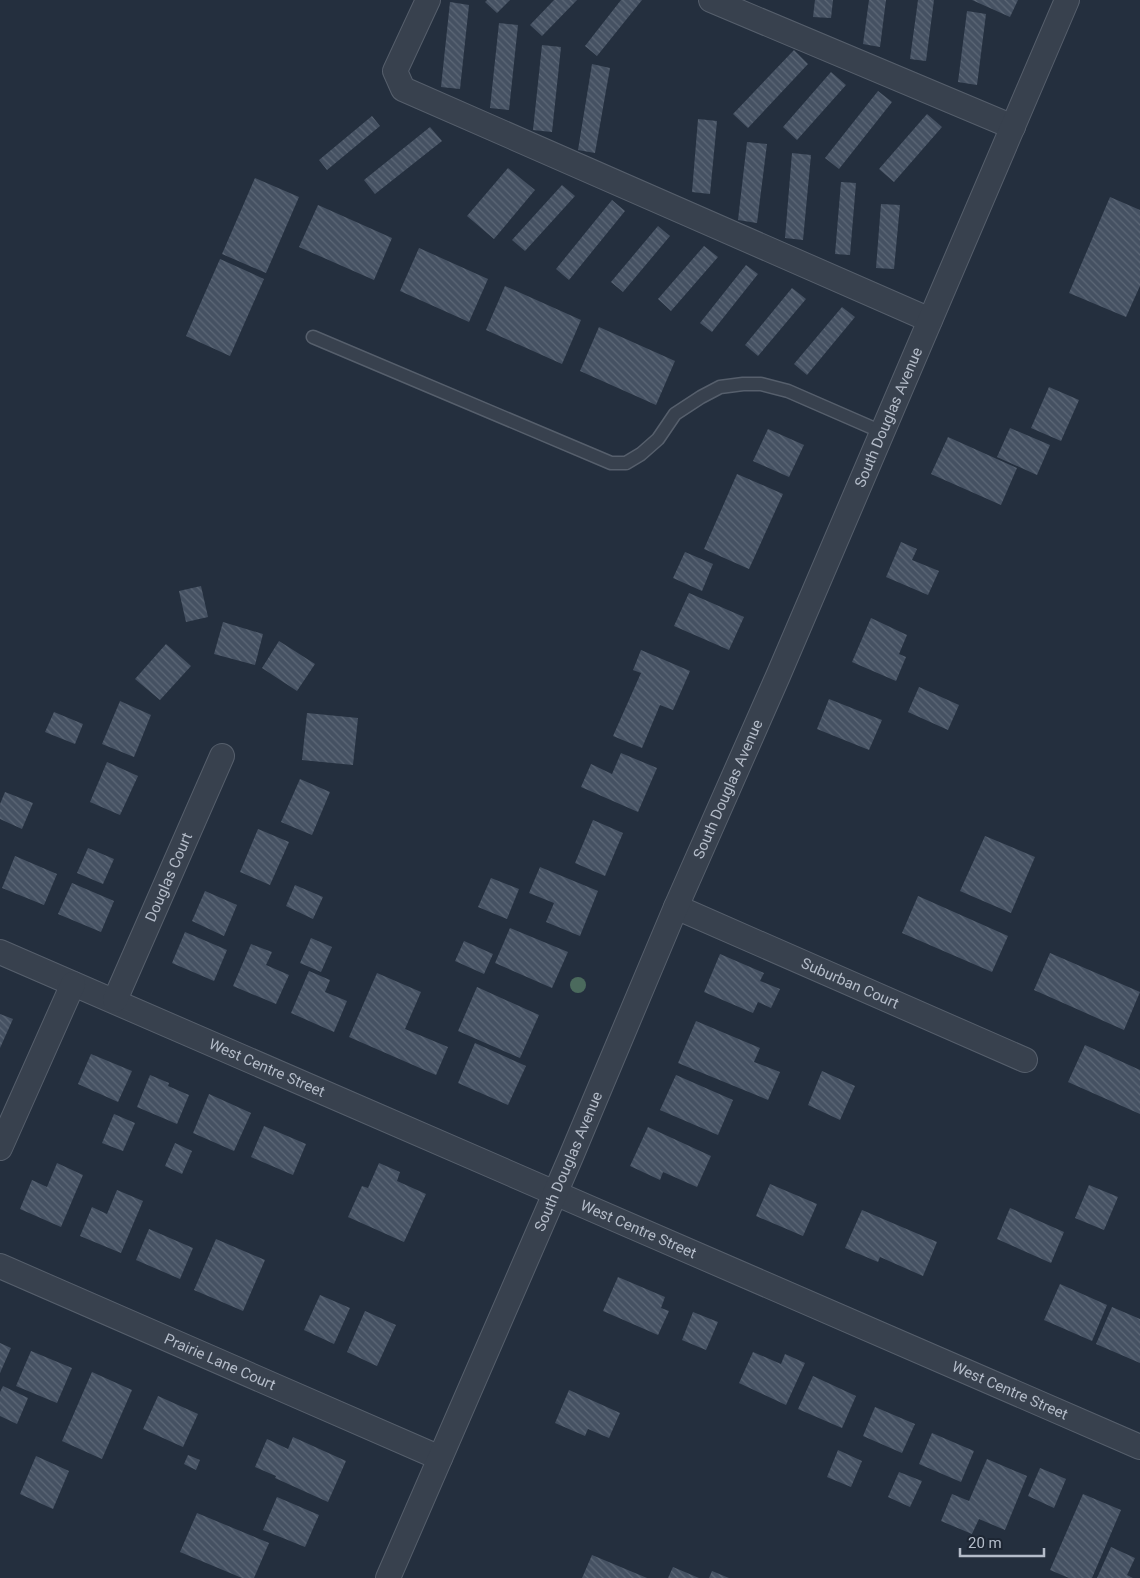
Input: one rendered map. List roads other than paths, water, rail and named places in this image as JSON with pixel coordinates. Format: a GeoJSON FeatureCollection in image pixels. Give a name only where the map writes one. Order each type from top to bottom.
{"type":"FeatureCollection","features":[{"type":"Feature","properties":{"kind":"street"},"geometry":{"type":"LineString","coordinates":[[428,0],[394,71],[403,90],[930,320]]}},
{"type":"Feature","properties":{"kind":"street"},"geometry":{"type":"LineString","coordinates":[[711,0],[1014,127]]}},
{"type":"Feature","properties":{"kind":"street","name":"South Douglas Avenue"},"geometry":{"type":"LineString","coordinates":[[395,1576],[440,1458],[676,907],[778,676],[1067,0]]}},
{"type":"Feature","properties":{"kind":"street","name":"Douglas Court"},"geometry":{"type":"LineString","coordinates":[[115,1000],[222,756]]}},
{"type":"Feature","properties":{"kind":"street","name":"Suburban Court"},"geometry":{"type":"LineString","coordinates":[[676,907],[1024,1060]]}},
{"type":"Feature","properties":{"kind":"street","name":"West Centre Street"},"geometry":{"type":"LineString","coordinates":[[0,952],[115,1000],[1140,1447]]}},
{"type":"Feature","properties":{"kind":"street"},"geometry":{"type":"LineString","coordinates":[[0,1148],[73,984]]}},
{"type":"Feature","properties":{"kind":"street","name":"Prairie Lane Court"},"geometry":{"type":"LineString","coordinates":[[0,1266],[440,1458]]}},
{"type":"Feature","properties":{"kind":"lane"},"geometry":{"type":"LineString","coordinates":[[313,337],[610,463],[626,463],[641,454],[658,439],[675,414],[701,397],[720,387],[743,384],[761,384],[788,391],[882,432]]}}]}
